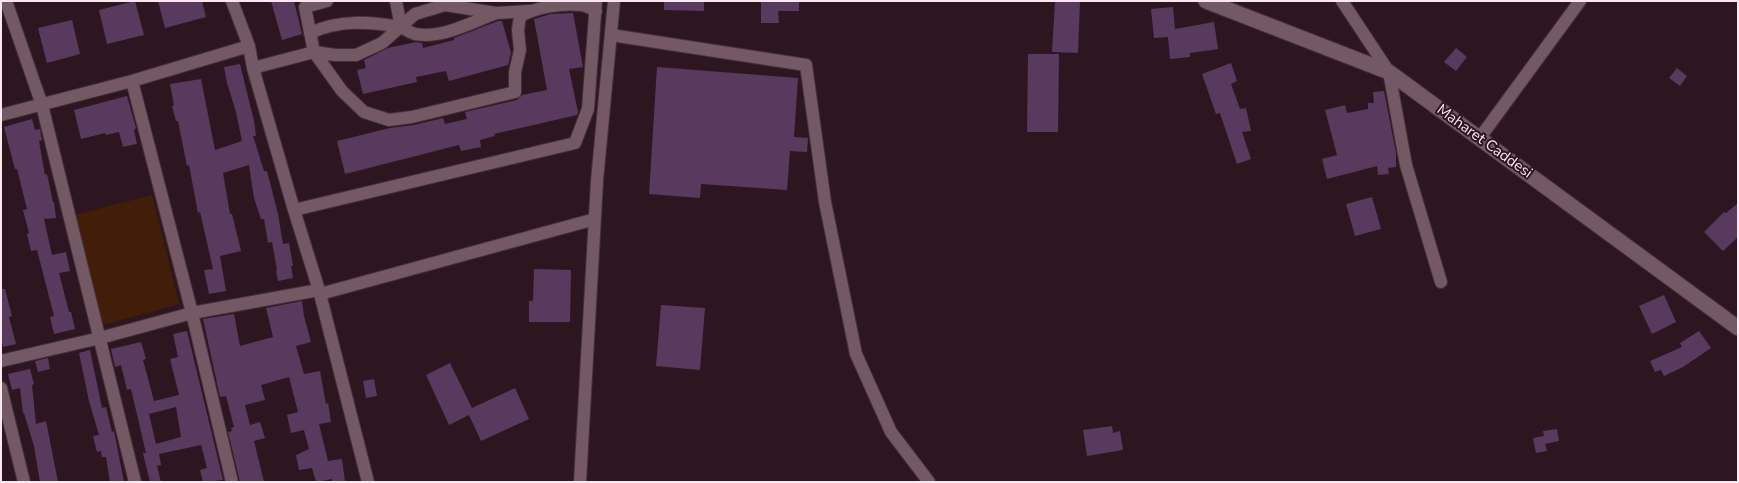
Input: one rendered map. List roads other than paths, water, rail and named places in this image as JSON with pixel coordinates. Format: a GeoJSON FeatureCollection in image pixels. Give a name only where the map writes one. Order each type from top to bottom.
{"type":"FeatureCollection","features":[{"type":"Feature","properties":{"kind":"street"},"geometry":{"type":"LineString","coordinates":[[6,1],[42,105],[135,482]]}},
{"type":"Feature","properties":{"kind":"street"},"geometry":{"type":"LineString","coordinates":[[232,1],[249,46],[253,68],[320,292],[368,482]]}},
{"type":"Feature","properties":{"kind":"street"},"geometry":{"type":"LineString","coordinates":[[294,210],[575,142],[588,109],[596,6],[548,4],[520,16],[518,30],[520,50],[515,72],[515,92],[412,117],[389,120],[364,112],[342,91],[314,52],[305,7],[327,1]]}},
{"type":"Feature","properties":{"kind":"street"},"geometry":{"type":"LineString","coordinates":[[396,1],[401,27]]}},
{"type":"Feature","properties":{"kind":"street"},"geometry":{"type":"LineString","coordinates":[[580,482],[596,219],[614,1]]}},
{"type":"Feature","properties":{"kind":"street","name":"Maharet Caddesi"},"geometry":{"type":"LineString","coordinates":[[1206,1],[1389,72],[1738,328]]}},
{"type":"Feature","properties":{"kind":"street"},"geometry":{"type":"LineString","coordinates":[[1342,1],[1389,72],[1406,165],[1441,282]]}},
{"type":"Feature","properties":{"kind":"street"},"geometry":{"type":"LineString","coordinates":[[1479,139],[1580,1]]}},
{"type":"Feature","properties":{"kind":"street"},"geometry":{"type":"LineString","coordinates":[[253,68],[314,52],[335,56],[356,55],[382,44],[415,14],[445,4],[496,13],[530,11]]}},
{"type":"Feature","properties":{"kind":"street"},"geometry":{"type":"LineString","coordinates":[[310,32],[324,26],[356,22],[401,27],[414,34],[433,34],[451,30],[496,13]]}},
{"type":"Feature","properties":{"kind":"street"},"geometry":{"type":"LineString","coordinates":[[611,35],[806,65],[825,202],[856,354],[891,432],[928,482]]}},
{"type":"Feature","properties":{"kind":"street"},"geometry":{"type":"LineString","coordinates":[[1,115],[132,81],[249,46]]}},
{"type":"Feature","properties":{"kind":"street"},"geometry":{"type":"LineString","coordinates":[[132,81],[192,313],[232,482]]}},
{"type":"Feature","properties":{"kind":"street"},"geometry":{"type":"LineString","coordinates":[[1,361],[100,338],[192,313],[320,292],[596,219]]}},
{"type":"Feature","properties":{"kind":"street"},"geometry":{"type":"LineString","coordinates":[[1,388],[24,482]]}}]}
